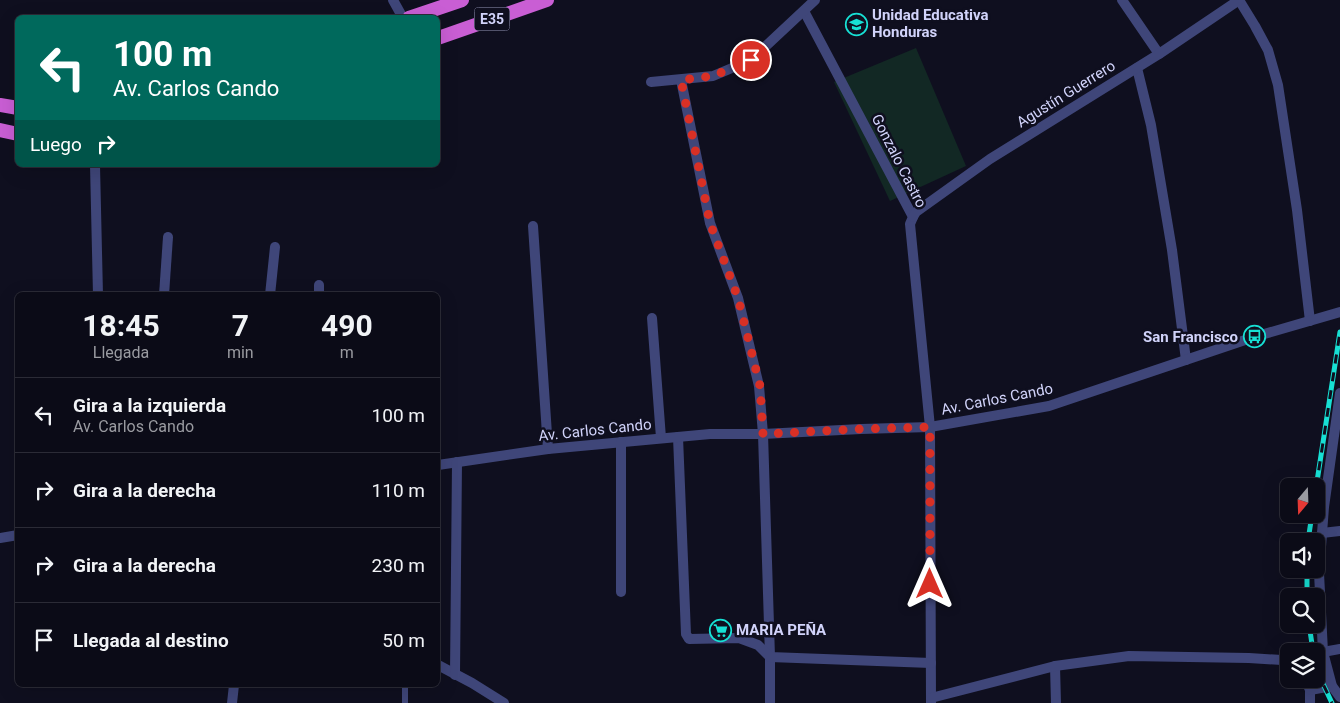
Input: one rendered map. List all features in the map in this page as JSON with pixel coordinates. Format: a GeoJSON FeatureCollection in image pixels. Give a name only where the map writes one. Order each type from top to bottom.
{"type":"FeatureCollection","features":[{"type":"Feature","properties":{"kind":"highway","name":"E35"},"geometry":{"type":"LineString","coordinates":[[418,15],[462,0]]}},
{"type":"Feature","properties":{"kind":"highway","name":"E35"},"geometry":{"type":"LineString","coordinates":[[440,37],[547,0]]}},
{"type":"Feature","properties":{"kind":"highway"},"geometry":{"type":"LineString","coordinates":[[0,105],[15,108]]}},
{"type":"Feature","properties":{"kind":"highway"},"geometry":{"type":"LineString","coordinates":[[0,130],[15,133]]}},
{"type":"Feature","properties":{"kind":"street"},"geometry":{"type":"LineString","coordinates":[[393,0],[402,15]]}},
{"type":"Feature","properties":{"kind":"street"},"geometry":{"type":"LineString","coordinates":[[651,82],[713,76],[751,60],[814,0]]}},
{"type":"Feature","properties":{"kind":"street"},"geometry":{"type":"LineString","coordinates":[[1122,0],[1158,54]]}},
{"type":"Feature","properties":{"kind":"street"},"geometry":{"type":"LineString","coordinates":[[1239,0],[1256,26],[1268,50],[1278,85],[1297,210],[1310,321]]}},
{"type":"Feature","properties":{"kind":"street","name":"Agustín Guerrero"},"geometry":{"type":"LineString","coordinates":[[913,217],[916,212],[990,159],[1137,68],[1239,0]]}},
{"type":"Feature","properties":{"kind":"street","name":"Gonzalo Castro"},"geometry":{"type":"LineString","coordinates":[[804,10],[913,217],[910,224],[930,427],[931,700]]}},
{"type":"Feature","properties":{"kind":"street"},"geometry":{"type":"LineString","coordinates":[[1137,68],[1158,164],[1172,250],[1186,360]]}},
{"type":"Feature","properties":{"kind":"street"},"geometry":{"type":"LineString","coordinates":[[681,80],[710,223],[738,298],[760,386],[770,703]]}},
{"type":"Feature","properties":{"kind":"street"},"geometry":{"type":"LineString","coordinates":[[95,167],[98,292]]}},
{"type":"Feature","properties":{"kind":"street"},"geometry":{"type":"LineString","coordinates":[[533,226],[548,449]]}},
{"type":"Feature","properties":{"kind":"street"},"geometry":{"type":"LineString","coordinates":[[164,292],[168,237]]}},
{"type":"Feature","properties":{"kind":"street"},"geometry":{"type":"LineString","coordinates":[[270,292],[275,247]]}},
{"type":"Feature","properties":{"kind":"street","name":"Av. Carlos Cando"},"geometry":{"type":"LineString","coordinates":[[440,465],[548,449],[710,434],[763,434],[930,427],[1048,406],[1254,337],[1340,312]]}},
{"type":"Feature","properties":{"kind":"street"},"geometry":{"type":"LineString","coordinates":[[652,318],[661,438]]}},
{"type":"Feature","properties":{"kind":"street"},"geometry":{"type":"LineString","coordinates":[[1323,643],[1319,573],[1325,497],[1340,393]]}},
{"type":"Feature","properties":{"kind":"street"},"geometry":{"type":"LineString","coordinates":[[678,437],[686,634],[689,638],[739,638],[758,645],[770,657],[931,663]]}},
{"type":"Feature","properties":{"kind":"street"},"geometry":{"type":"LineString","coordinates":[[621,442],[621,592]]}},
{"type":"Feature","properties":{"kind":"street"},"geometry":{"type":"LineString","coordinates":[[455,675],[457,462]]}},
{"type":"Feature","properties":{"kind":"street"},"geometry":{"type":"LineString","coordinates":[[1322,532],[1340,531]]}},
{"type":"Feature","properties":{"kind":"street"},"geometry":{"type":"LineString","coordinates":[[0,538],[15,536]]}},
{"type":"Feature","properties":{"kind":"street"},"geometry":{"type":"LineString","coordinates":[[1325,652],[1340,649]]}},
{"type":"Feature","properties":{"kind":"street"},"geometry":{"type":"LineString","coordinates":[[931,700],[1056,666],[1129,656],[1280,660]]}},
{"type":"Feature","properties":{"kind":"street"},"geometry":{"type":"LineString","coordinates":[[1325,660],[1332,686],[1340,697]]}},
{"type":"Feature","properties":{"kind":"street"},"geometry":{"type":"LineString","coordinates":[[440,666],[504,703]]}},
{"type":"Feature","properties":{"kind":"street"},"geometry":{"type":"LineString","coordinates":[[1056,666],[1056,703]]}},
{"type":"Feature","properties":{"kind":"street"},"geometry":{"type":"LineString","coordinates":[[1310,703],[1310,690],[1332,686]]}},
{"type":"Feature","properties":{"kind":"street"},"geometry":{"type":"LineString","coordinates":[[232,703],[234,687]]}},
{"type":"Feature","properties":{"kind":"lane"},"geometry":{"type":"LineString","coordinates":[[405,687],[405,703]]}},
{"type":"Feature","properties":{"kind":"green space"},"geometry":{"type":"Polygon","coordinates":[[[916,48],[966,166],[890,201],[834,82],[916,48]]]}},
{"type":"Feature","properties":{"kind":"railway"},"geometry":{"type":"LineString","coordinates":[[1318,478],[1340,332]]}},
{"type":"Feature","properties":{"kind":"railway"},"geometry":{"type":"LineString","coordinates":[[1309,533],[1311,523]]}},
{"type":"Feature","properties":{"kind":"railway"},"geometry":{"type":"LineString","coordinates":[[1307,578],[1307,588]]}},
{"type":"Feature","properties":{"kind":"railway"},"geometry":{"type":"LineString","coordinates":[[1310,633],[1312,643]]}},
{"type":"Feature","properties":{"kind":"railway"},"geometry":{"type":"LineString","coordinates":[[1325,688],[1332,703]]}},
{"type":"Feature","properties":{"kind":"place","name":"Unidad Educativa Honduras"},"geometry":{"type":"Point","coordinates":[856,24]}},
{"type":"Feature","properties":{"kind":"place","name":"San Francisco"},"geometry":{"type":"Point","coordinates":[1254,337]}},
{"type":"Feature","properties":{"kind":"place","name":"MARIA PEÑA"},"geometry":{"type":"Point","coordinates":[720,630]}},
{"type":"Feature","properties":{"kind":"route"},"geometry":{"type":"LineString","coordinates":[[751,60],[713,76],[681,80],[710,223],[738,298],[760,386],[763,434],[930,427],[930,584]]}}]}
